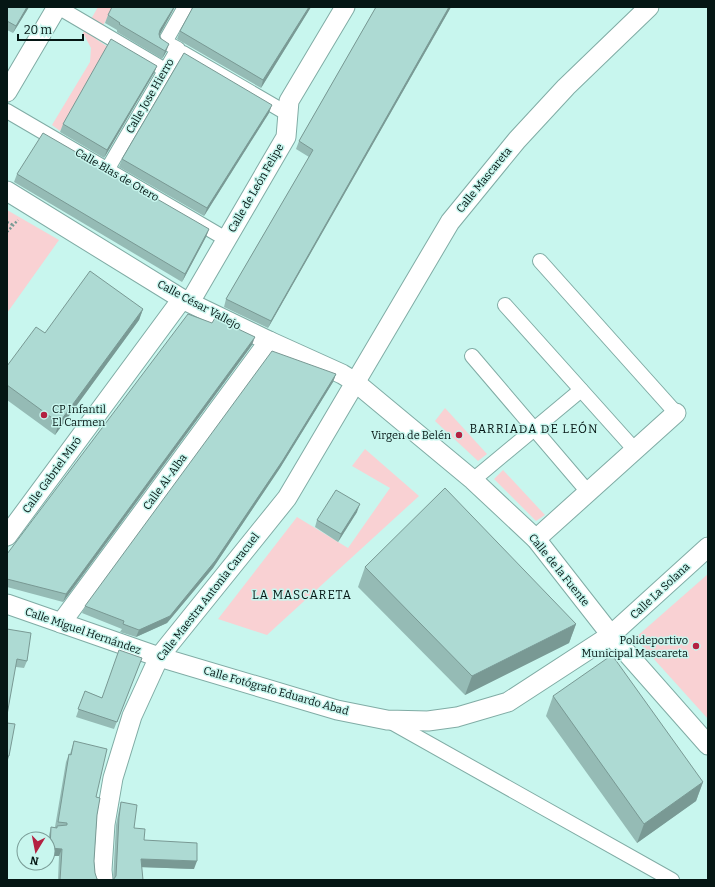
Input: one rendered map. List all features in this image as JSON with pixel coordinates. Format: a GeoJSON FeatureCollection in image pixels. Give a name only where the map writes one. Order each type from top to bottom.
{"type":"FeatureCollection","features":[{"type":"Feature","properties":{"kind":"street"},"geometry":{"type":"LineString","coordinates":[[7,92],[58,7],[165,70]]}},
{"type":"Feature","properties":{"kind":"street","name":"Calle Jose Hierro"},"geometry":{"type":"LineString","coordinates":[[107,170],[178,49],[165,42],[185,7]]}},
{"type":"Feature","properties":{"kind":"street","name":"Calle de León Felipe"},"geometry":{"type":"LineString","coordinates":[[186,300],[226,239],[286,136],[289,101],[345,7]]}},
{"type":"Feature","properties":{"kind":"street","name":"Calle Mascareta"},"geometry":{"type":"LineString","coordinates":[[356,382],[450,222],[517,140],[546,108],[650,7]]}},
{"type":"Feature","properties":{"kind":"street"},"geometry":{"type":"LineString","coordinates":[[178,49],[288,114]]}},
{"type":"Feature","properties":{"kind":"street","name":"Calle Blas de Otero"},"geometry":{"type":"LineString","coordinates":[[7,111],[226,239]]}},
{"type":"Feature","properties":{"kind":"street","name":"Calle César Vallejo"},"geometry":{"type":"LineString","coordinates":[[7,191],[186,300],[356,382]]}},
{"type":"Feature","properties":{"kind":"street"},"geometry":{"type":"LineString","coordinates":[[536,539],[676,413],[540,261]]}},
{"type":"Feature","properties":{"kind":"street","name":"Calle Gabriel Miró"},"geometry":{"type":"LineString","coordinates":[[7,536],[186,300]]}},
{"type":"Feature","properties":{"kind":"street"},"geometry":{"type":"LineString","coordinates":[[505,305],[635,450]]}},
{"type":"Feature","properties":{"kind":"street","name":"Calle Al-Alba"},"geometry":{"type":"LineString","coordinates":[[61,623],[269,341]]}},
{"type":"Feature","properties":{"kind":"street"},"geometry":{"type":"LineString","coordinates":[[472,356],[588,492]]}},
{"type":"Feature","properties":{"kind":"street","name":"Calle de la Fuente"},"geometry":{"type":"LineString","coordinates":[[356,382],[473,480],[536,539],[611,635],[708,745]]}},
{"type":"Feature","properties":{"kind":"street","name":"Calle Maestra Antonia Caracuel"},"geometry":{"type":"LineString","coordinates":[[103,880],[102,870],[105,824],[113,778],[132,716],[159,657],[287,498],[356,382]]}},
{"type":"Feature","properties":{"kind":"street"},"geometry":{"type":"LineString","coordinates":[[473,480],[581,390]]}},
{"type":"Feature","properties":{"kind":"street","name":"Calle La Solana"},"geometry":{"type":"LineString","coordinates":[[611,635],[708,547]]}},
{"type":"Feature","properties":{"kind":"street","name":"Calle Miguel Hernández"},"geometry":{"type":"LineString","coordinates":[[7,604],[159,657]]}},
{"type":"Feature","properties":{"kind":"street","name":"Calle Fotógrafo Eduardo Abad"},"geometry":{"type":"LineString","coordinates":[[159,657],[337,710],[386,720],[428,720],[457,717],[508,702],[611,635]]}},
{"type":"Feature","properties":{"kind":"street"},"geometry":{"type":"LineString","coordinates":[[386,720],[672,880]]}},
{"type":"Feature","properties":{"kind":"path"},"geometry":{"type":"LineString","coordinates":[[7,232],[21,217]]}},
{"type":"Feature","properties":{"kind":"path"},"geometry":{"type":"LineString","coordinates":[[7,222],[13,225]]}},
{"type":"Feature","properties":{"kind":"shaded area"},"geometry":{"type":"Polygon","coordinates":[[[98,7],[113,7],[96,39],[108,47],[60,131],[52,125],[90,62],[91,48],[83,33],[98,7]]]}},
{"type":"Feature","properties":{"kind":"shaded area"},"geometry":{"type":"Polygon","coordinates":[[[7,210],[59,240],[7,313],[7,210]]]}},
{"type":"Feature","properties":{"kind":"shaded area"},"geometry":{"type":"Polygon","coordinates":[[[445,408],[487,454],[478,461],[435,421],[445,408]]]}},
{"type":"Feature","properties":{"kind":"shaded area"},"geometry":{"type":"Polygon","coordinates":[[[365,449],[419,496],[267,635],[218,619],[297,517],[348,548],[390,488],[352,466],[365,449]]]}},
{"type":"Feature","properties":{"kind":"shaded area"},"geometry":{"type":"Polygon","coordinates":[[[503,470],[545,515],[536,521],[494,479],[503,470]]]}},
{"type":"Feature","properties":{"kind":"shaded area"},"geometry":{"type":"Polygon","coordinates":[[[708,574],[708,719],[635,638],[708,574]]]}},
{"type":"Feature","properties":{"kind":"building"},"geometry":{"type":"Polygon","coordinates":[[[7,7],[27,7],[16,26],[7,21],[7,7]]]}},
{"type":"Feature","properties":{"kind":"building"},"geometry":{"type":"Polygon","coordinates":[[[112,7],[174,7],[159,34],[160,38],[169,44],[165,51],[119,24],[120,23],[108,15],[112,7]]]}},
{"type":"Feature","properties":{"kind":"building"},"geometry":{"type":"Polygon","coordinates":[[[193,7],[309,7],[263,80],[180,31],[193,7]]]}},
{"type":"Feature","properties":{"kind":"building"},"geometry":{"type":"Polygon","coordinates":[[[376,7],[449,7],[271,321],[226,299],[313,150],[299,141],[376,7]]]}},
{"type":"Feature","properties":{"kind":"building"},"geometry":{"type":"Polygon","coordinates":[[[111,39],[157,66],[107,150],[63,124],[111,39]]]}},
{"type":"Feature","properties":{"kind":"building"},"geometry":{"type":"Polygon","coordinates":[[[184,53],[272,105],[207,208],[122,159],[184,53]]]}},
{"type":"Feature","properties":{"kind":"building"},"geometry":{"type":"Polygon","coordinates":[[[43,133],[209,229],[185,274],[17,174],[43,133]]]}},
{"type":"Feature","properties":{"kind":"building"},"geometry":{"type":"Polygon","coordinates":[[[90,271],[143,309],[59,423],[7,385],[7,366],[36,327],[45,333],[90,271]]]}},
{"type":"Feature","properties":{"kind":"building"},"geometry":{"type":"Polygon","coordinates":[[[188,314],[212,323],[215,318],[255,337],[66,594],[7,579],[7,554],[188,314]]]}},
{"type":"Feature","properties":{"kind":"building"},"geometry":{"type":"Polygon","coordinates":[[[272,351],[336,374],[283,460],[215,561],[170,616],[139,630],[123,624],[124,621],[85,606],[272,351]]]}},
{"type":"Feature","properties":{"kind":"building"},"geometry":{"type":"Polygon","coordinates":[[[445,488],[576,624],[472,676],[365,567],[445,488]]]}},
{"type":"Feature","properties":{"kind":"building"},"geometry":{"type":"Polygon","coordinates":[[[336,490],[360,504],[341,534],[317,520],[336,490]]]}},
{"type":"Feature","properties":{"kind":"building"},"geometry":{"type":"Polygon","coordinates":[[[7,629],[31,633],[27,661],[17,659],[7,715],[7,629]]]}},
{"type":"Feature","properties":{"kind":"building"},"geometry":{"type":"Polygon","coordinates":[[[119,650],[142,658],[117,722],[78,709],[85,691],[102,698],[119,650]]]}},
{"type":"Feature","properties":{"kind":"building"},"geometry":{"type":"Polygon","coordinates":[[[612,655],[703,782],[644,824],[553,696],[612,655]]]}},
{"type":"Feature","properties":{"kind":"building"},"geometry":{"type":"Polygon","coordinates":[[[7,723],[15,724],[9,756],[7,756],[7,723]]]}},
{"type":"Feature","properties":{"kind":"building"},"geometry":{"type":"Polygon","coordinates":[[[74,741],[107,749],[96,797],[100,798],[97,815],[94,861],[95,873],[97,879],[99,880],[60,880],[62,849],[56,848],[56,831],[51,831],[51,827],[57,828],[57,826],[67,825],[67,823],[58,822],[69,754],[71,755],[74,741]]]}},
{"type":"Feature","properties":{"kind":"building"},"geometry":{"type":"Polygon","coordinates":[[[121,802],[137,805],[134,828],[145,829],[144,840],[197,843],[197,861],[141,859],[143,880],[113,880],[116,876],[121,802]]]}},
{"type":"Feature","properties":{"kind":"place","name":"CP Infantil El Carmen"},"geometry":{"type":"Point","coordinates":[44,415]}},
{"type":"Feature","properties":{"kind":"place","name":"Virgen de Belén"},"geometry":{"type":"Point","coordinates":[459,435]}},
{"type":"Feature","properties":{"kind":"place","name":"Polideportivo Municipal Mascareta"},"geometry":{"type":"Point","coordinates":[696,646]}},
{"type":"Feature","properties":{"kind":"district","name":"BARRIADA DE LEÓN"},"geometry":{"type":"Point","coordinates":[534,429]}},
{"type":"Feature","properties":{"kind":"district","name":"LA MASCARETA"},"geometry":{"type":"Point","coordinates":[302,595]}}]}
